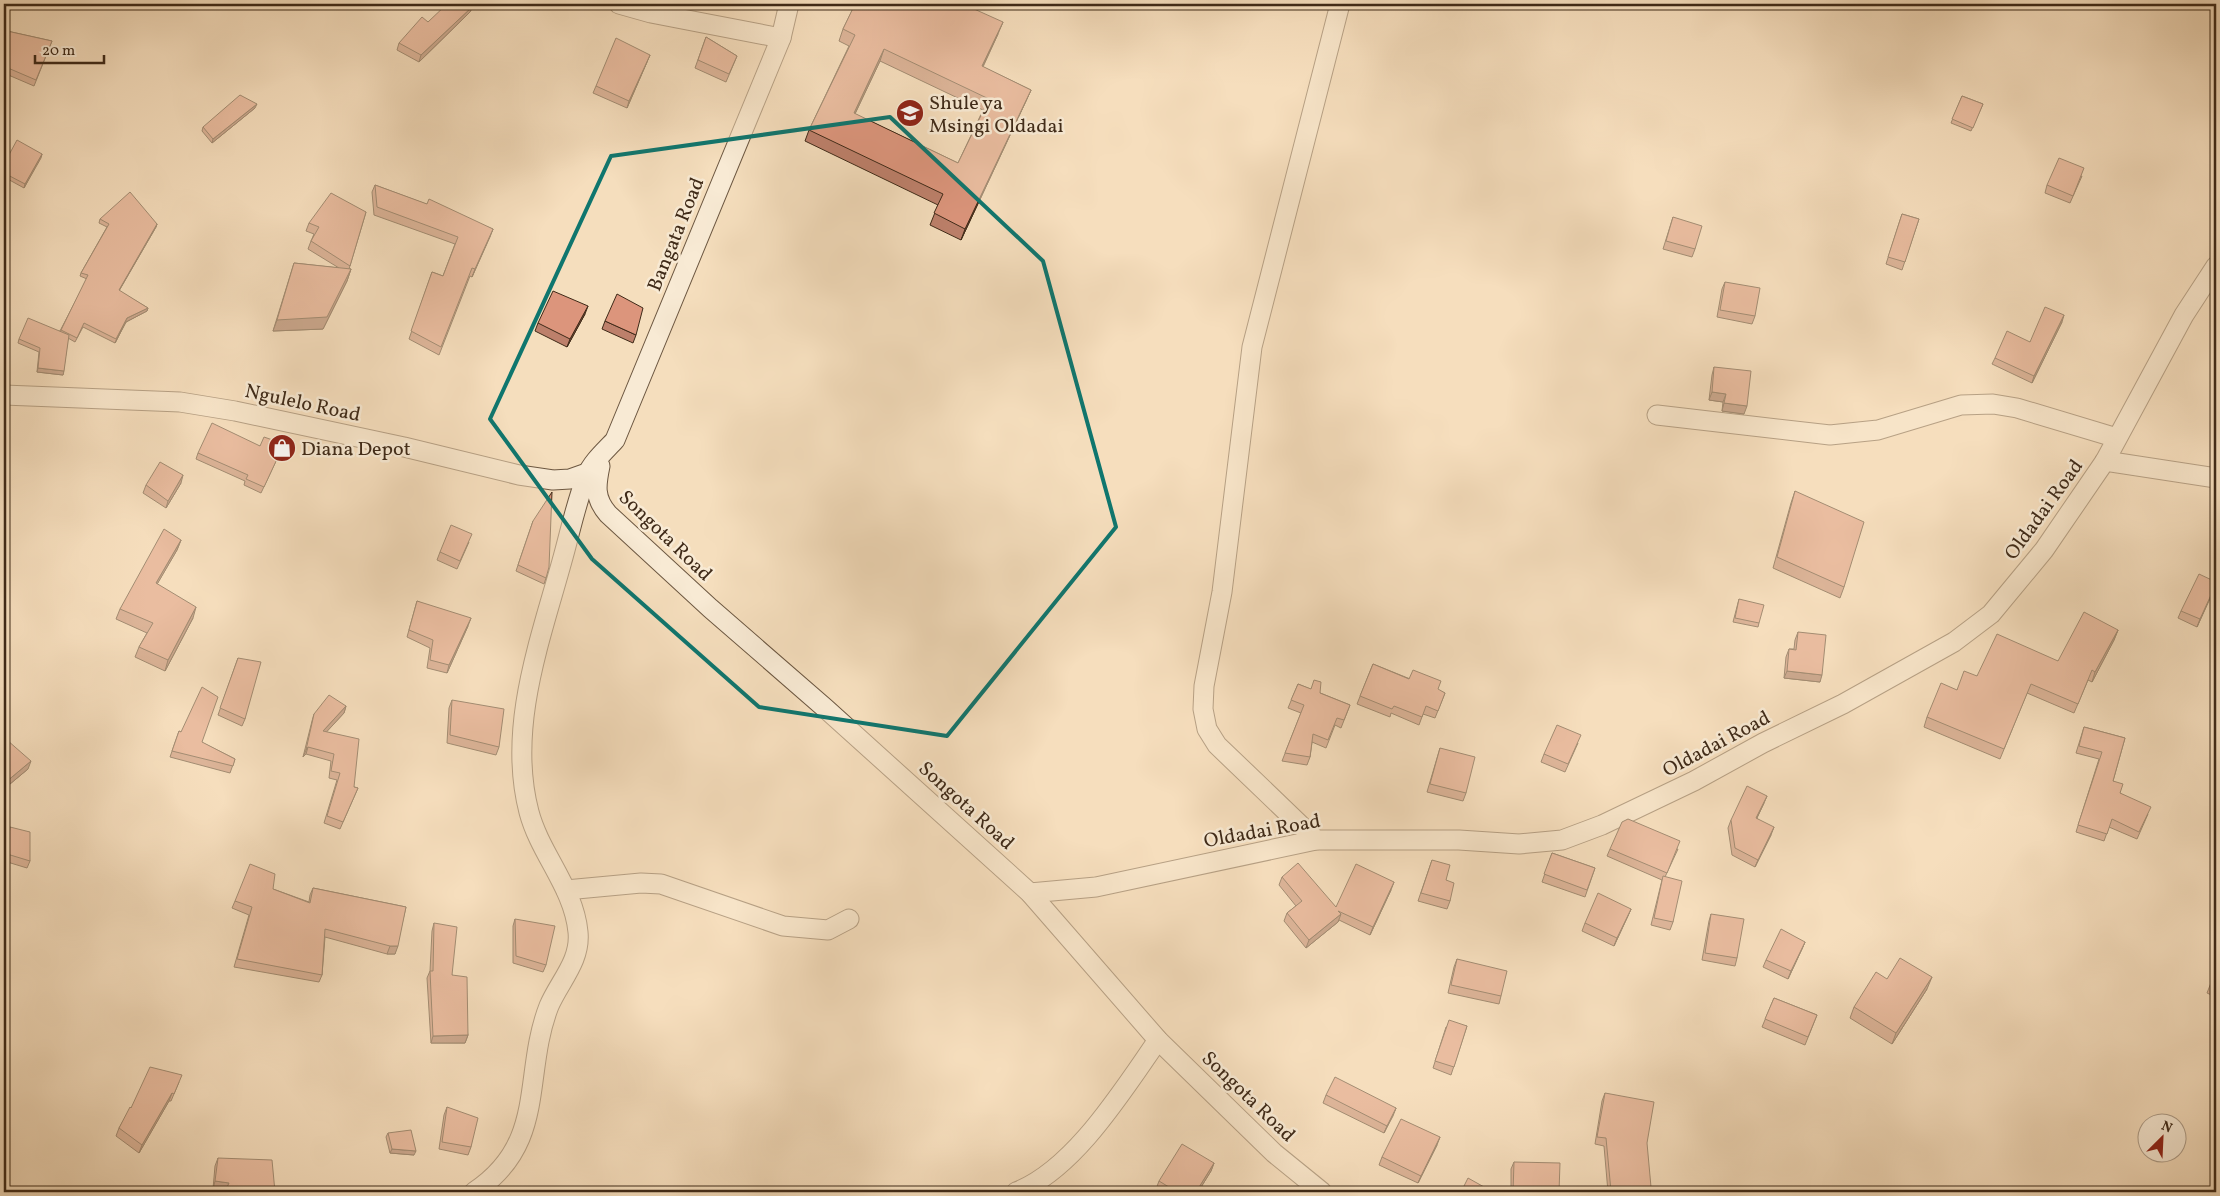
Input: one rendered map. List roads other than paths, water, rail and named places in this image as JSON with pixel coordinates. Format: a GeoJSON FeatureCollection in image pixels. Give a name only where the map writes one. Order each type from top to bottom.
{"type":"FeatureCollection","features":[{"type":"Feature","properties":{"kind":"street"},"geometry":{"type":"LineString","coordinates":[[619,4],[651,13],[781,38]]}},
{"type":"Feature","properties":{"kind":"street","name":"Bangata Road"},"geometry":{"type":"LineString","coordinates":[[587,473],[615,440],[781,38],[789,4]]}},
{"type":"Feature","properties":{"kind":"street"},"geometry":{"type":"LineString","coordinates":[[1316,840],[1217,745],[1207,729],[1203,709],[1204,686],[1222,592],[1252,347],[1340,4]]}},
{"type":"Feature","properties":{"kind":"street","name":"Oldadai Road"},"geometry":{"type":"LineString","coordinates":[[1030,893],[1096,886],[1316,840],[1459,840],[1519,844],[1562,840],[1602,825],[1694,782],[1763,743],[1909,668],[1954,642],[1991,614],[2044,550],[2105,461],[2184,315],[2216,266]]}},
{"type":"Feature","properties":{"kind":"street","name":"Ngulelo Road"},"geometry":{"type":"LineString","coordinates":[[4,395],[180,402],[235,410],[404,447],[520,475],[553,480],[570,479],[587,473]]}},
{"type":"Feature","properties":{"kind":"street"},"geometry":{"type":"LineString","coordinates":[[1657,415],[1830,435],[1878,430],[1961,405],[1993,404],[2017,408],[2117,438]]}},
{"type":"Feature","properties":{"kind":"street","name":"Songota Road"},"geometry":{"type":"LineString","coordinates":[[603,455],[596,494],[600,505],[608,514],[710,608],[825,708],[1030,893],[1158,1040],[1274,1153],[1322,1192]]}},
{"type":"Feature","properties":{"kind":"street"},"geometry":{"type":"LineString","coordinates":[[2105,461],[2216,478]]}},
{"type":"Feature","properties":{"kind":"street"},"geometry":{"type":"LineString","coordinates":[[474,1192],[486,1184],[508,1160],[521,1139],[528,1119],[545,1020],[550,1006],[570,970],[577,951],[579,934],[575,914],[566,890],[540,844],[529,812],[522,776],[523,725],[528,687],[587,473]]}},
{"type":"Feature","properties":{"kind":"street"},"geometry":{"type":"LineString","coordinates":[[566,890],[642,882],[661,884],[783,926],[828,930],[849,919]]}},
{"type":"Feature","properties":{"kind":"street"},"geometry":{"type":"LineString","coordinates":[[1016,1192],[1030,1187],[1056,1167],[1095,1128],[1158,1040]]}},
{"type":"Feature","properties":{"kind":"place","name":"Shule ya Msingi Oldadai"},"geometry":{"type":"Point","coordinates":[910,113]}},
{"type":"Feature","properties":{"kind":"place","name":"Diana Depot"},"geometry":{"type":"Point","coordinates":[282,448]}}]}
